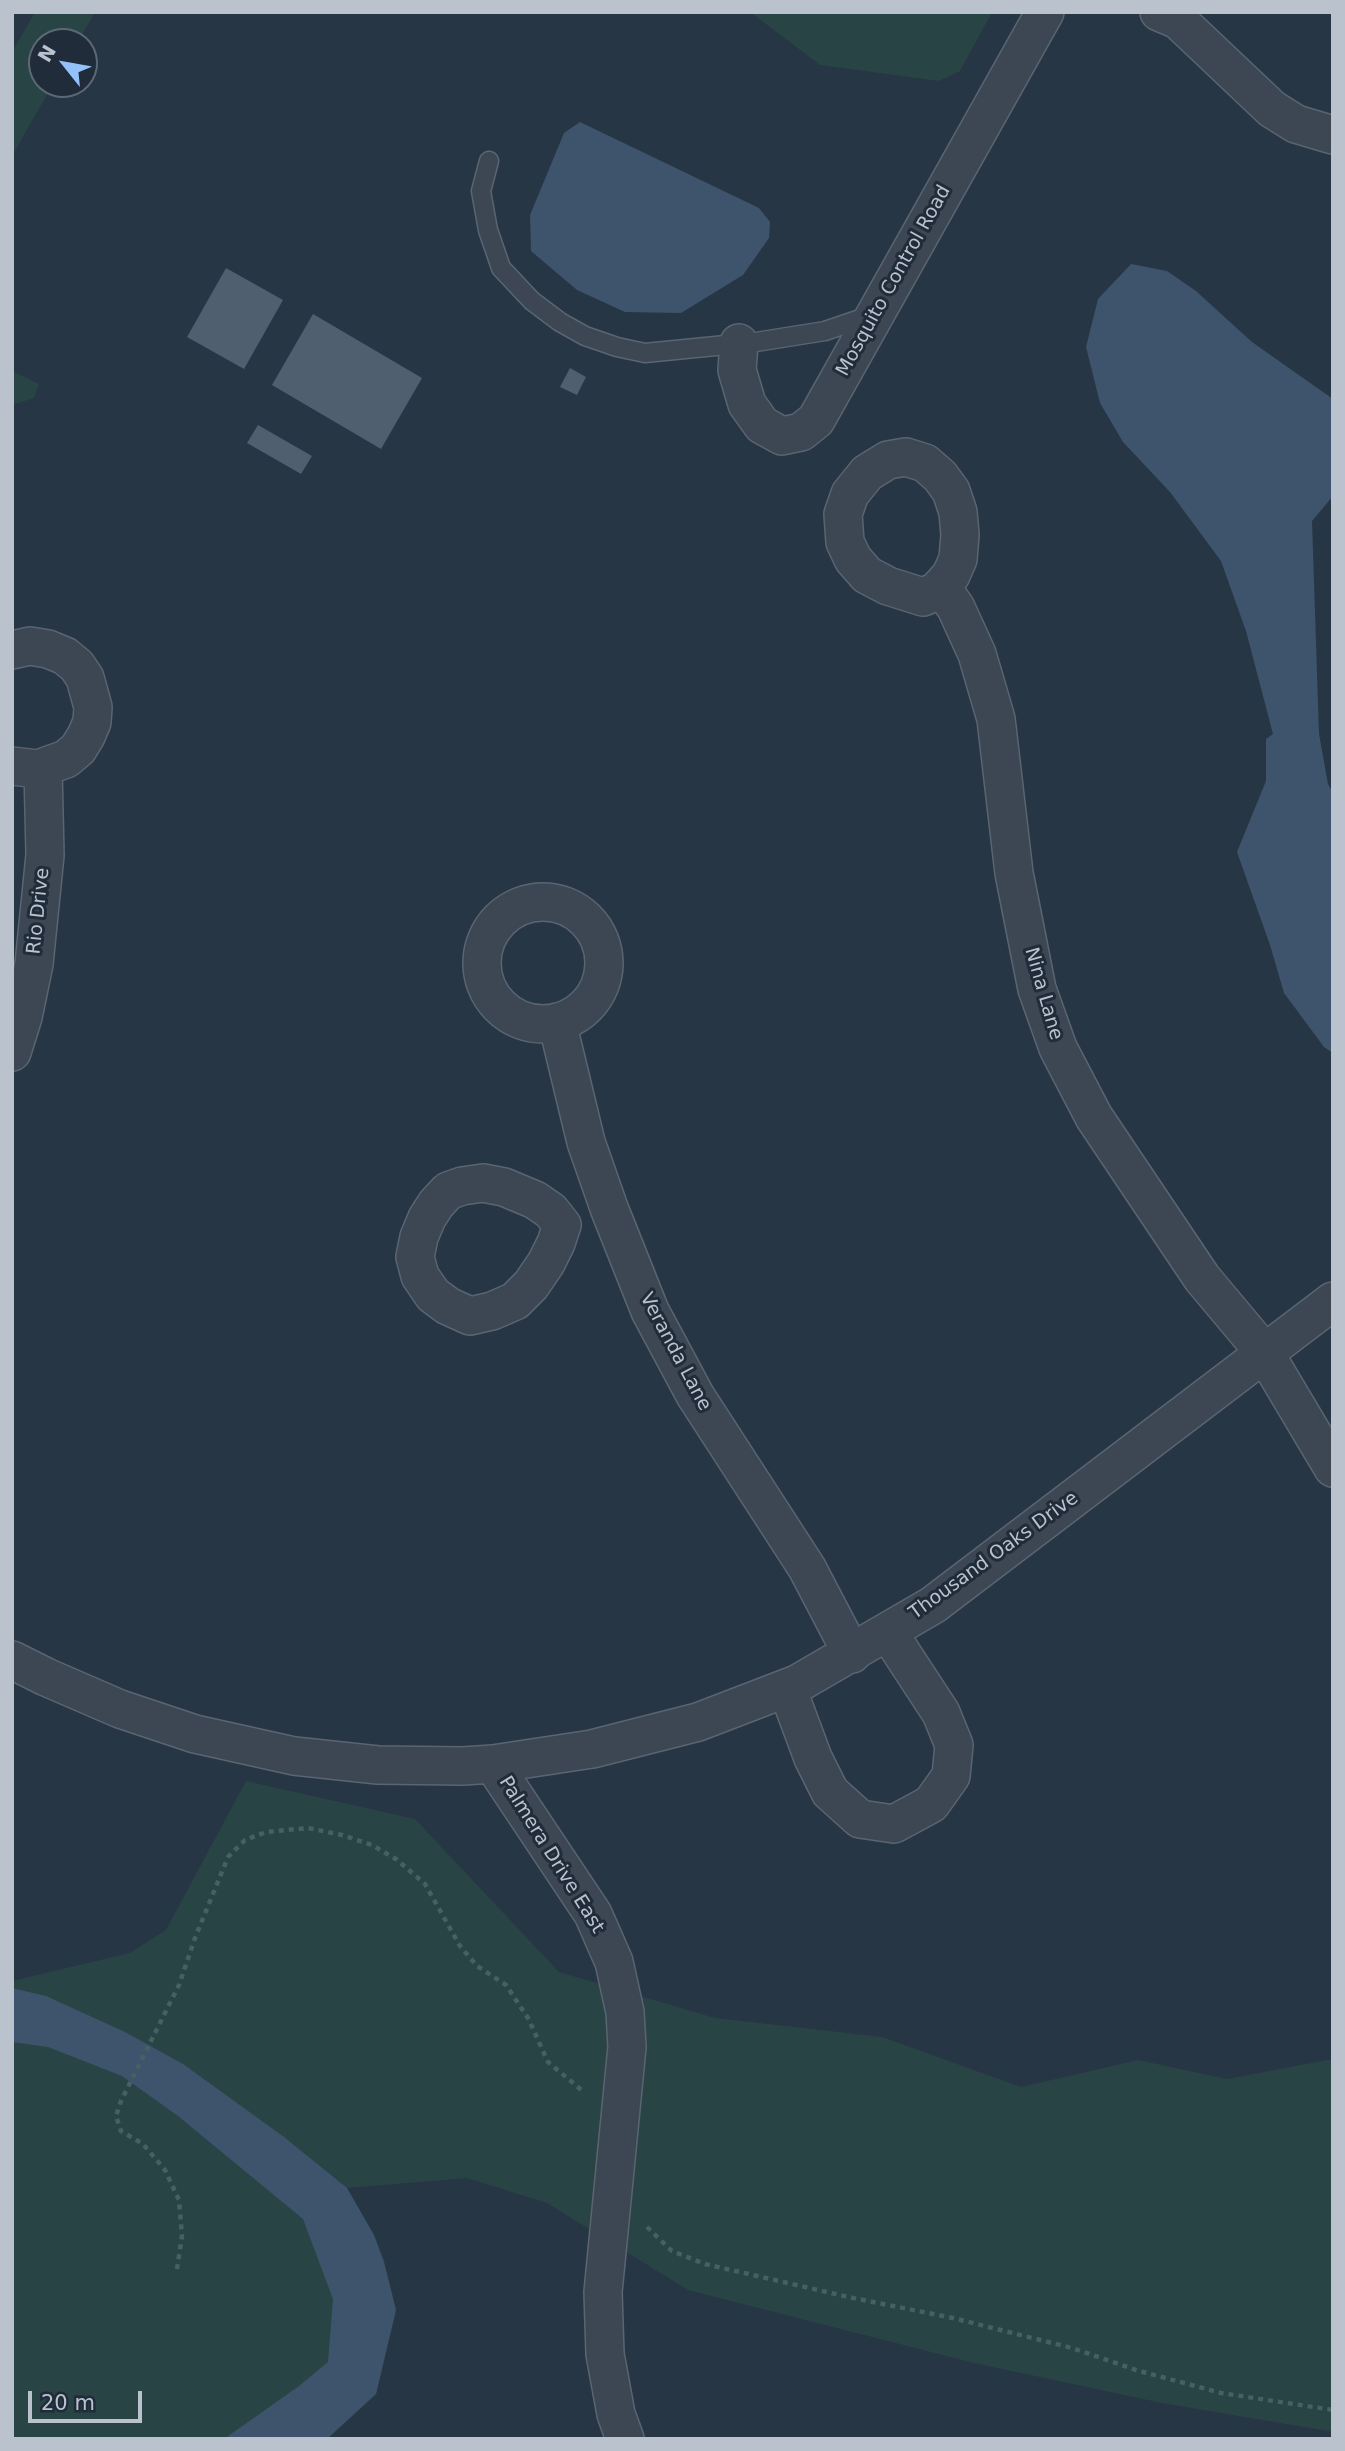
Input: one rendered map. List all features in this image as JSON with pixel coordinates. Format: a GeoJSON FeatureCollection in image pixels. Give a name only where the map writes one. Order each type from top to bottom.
{"type":"FeatureCollection","features":[{"type":"Feature","properties":{"kind":"street","name":"Mosquito Control Road"},"geometry":{"type":"LineString","coordinates":[[740,344],[737,370],[747,404],[762,425],[782,436],[801,432],[816,420],[1045,12]]}},
{"type":"Feature","properties":{"kind":"street"},"geometry":{"type":"LineString","coordinates":[[1142,13],[1178,20],[1272,109],[1296,124],[1333,135]]}},
{"type":"Feature","properties":{"kind":"street","name":"Nina Lane"},"geometry":{"type":"LineString","coordinates":[[941,586],[956,608],[977,654],[996,719],[1014,873],[1037,989],[1058,1048],[1094,1117],[1202,1278],[1264,1352],[1333,1468]]}},
{"type":"Feature","properties":{"kind":"street"},"geometry":{"type":"LineString","coordinates":[[12,650],[30,646],[65,656],[77,666],[91,692],[92,714],[86,736],[78,749],[66,759],[27,767]]}},
{"type":"Feature","properties":{"kind":"street","name":"Rio Drive"},"geometry":{"type":"LineString","coordinates":[[12,1052],[23,1017],[34,964],[45,855],[27,767]]}},
{"type":"Feature","properties":{"kind":"street","name":"Veranda Lane"},"geometry":{"type":"LineString","coordinates":[[557,1022],[586,1142],[650,1311],[695,1395],[807,1568],[852,1654]]}},
{"type":"Feature","properties":{"kind":"street"},"geometry":{"type":"LineString","coordinates":[[562,1226],[609,1208]]}},
{"type":"Feature","properties":{"kind":"street","name":"Thousand Oaks Drive"},"geometry":{"type":"LineString","coordinates":[[493,1763],[592,1749],[698,1722],[787,1688],[852,1654],[933,1605],[1333,1301]]}},
{"type":"Feature","properties":{"kind":"street"},"geometry":{"type":"LineString","coordinates":[[787,1688],[813,1758],[830,1792],[860,1819],[894,1824],[931,1804],[951,1776],[954,1745],[941,1713],[888,1632]]}},
{"type":"Feature","properties":{"kind":"street","name":"Palmera Drive East"},"geometry":{"type":"LineString","coordinates":[[12,1660],[46,1678],[120,1709],[195,1734],[282,1753],[379,1765],[463,1766],[493,1763],[593,1914],[614,1962],[625,2012],[627,2047],[603,2292],[605,2354],[616,2414],[625,2439]]}},
{"type":"Feature","properties":{"kind":"lane"},"geometry":{"type":"LineString","coordinates":[[489,161],[481,191],[488,230],[501,268],[532,301],[585,336],[645,353],[740,344],[825,331],[875,313]]}},
{"type":"Feature","properties":{"kind":"path"},"geometry":{"type":"LineString","coordinates":[[177,2269],[182,2236],[179,2200],[165,2170],[143,2144],[121,2131],[116,2116],[179,1985],[228,1857],[245,1840],[266,1832],[308,1828],[372,1845],[397,1859],[425,1884],[460,1946],[477,1966],[506,1985],[528,2018],[548,2062],[589,2097]]}},
{"type":"Feature","properties":{"kind":"path"},"geometry":{"type":"LineString","coordinates":[[643,2223],[672,2251],[705,2264],[953,2318],[1072,2348],[1136,2370],[1222,2393],[1333,2410]]}},
{"type":"Feature","properties":{"kind":"green space"},"geometry":{"type":"Polygon","coordinates":[[[35,12],[95,12],[86,28],[28,28],[28,98],[45,98],[12,156],[12,52],[35,12]]]}},
{"type":"Feature","properties":{"kind":"green space"},"geometry":{"type":"Polygon","coordinates":[[[750,12],[992,12],[960,71],[939,81],[820,65],[750,12]]]}},
{"type":"Feature","properties":{"kind":"green space"},"geometry":{"type":"Polygon","coordinates":[[[12,371],[39,384],[34,398],[12,405],[12,371]]]}},
{"type":"Feature","properties":{"kind":"green space"},"geometry":{"type":"Polygon","coordinates":[[[246,1781],[415,1819],[559,1972],[715,2018],[882,2037],[1021,2087],[1138,2060],[1227,2079],[1333,2059],[1333,2432],[1162,2403],[974,2363],[688,2290],[547,2203],[467,2178],[347,2188],[374,2235],[396,2310],[376,2394],[327,2439],[12,2439],[12,1981],[130,1953],[166,1930],[246,1781]]]}},
{"type":"Feature","properties":{"kind":"water"},"geometry":{"type":"Polygon","coordinates":[[[580,122],[759,208],[770,222],[769,238],[743,275],[681,313],[625,312],[577,290],[531,251],[530,215],[564,133],[580,122]]]}},
{"type":"Feature","properties":{"kind":"water"},"geometry":{"type":"Polygon","coordinates":[[[1131,264],[1167,271],[1196,291],[1252,342],[1333,399],[1333,496],[1312,521],[1319,734],[1328,784],[1333,793],[1333,1053],[1324,1047],[1284,993],[1237,852],[1266,781],[1266,739],[1273,734],[1246,631],[1221,561],[1170,492],[1123,442],[1100,403],[1086,347],[1098,299],[1131,264]]]}},
{"type":"Feature","properties":{"kind":"water"},"geometry":{"type":"Polygon","coordinates":[[[12,1988],[46,1996],[125,2032],[183,2064],[284,2137],[347,2188],[374,2235],[396,2310],[376,2394],[327,2439],[224,2439],[328,2362],[333,2299],[303,2219],[178,2116],[122,2076],[48,2047],[12,2042],[12,1988]]]}},
{"type":"Feature","properties":{"kind":"building"},"geometry":{"type":"Polygon","coordinates":[[[226,268],[283,300],[244,369],[187,337],[226,268]]]}},
{"type":"Feature","properties":{"kind":"building"},"geometry":{"type":"Polygon","coordinates":[[[313,314],[422,378],[381,449],[272,385],[313,314]]]}},
{"type":"Feature","properties":{"kind":"building"},"geometry":{"type":"Polygon","coordinates":[[[570,368],[586,377],[577,395],[560,387],[570,368]]]}},
{"type":"Feature","properties":{"kind":"building"},"geometry":{"type":"Polygon","coordinates":[[[258,425],[312,456],[301,474],[247,443],[258,425]]]}}]}
